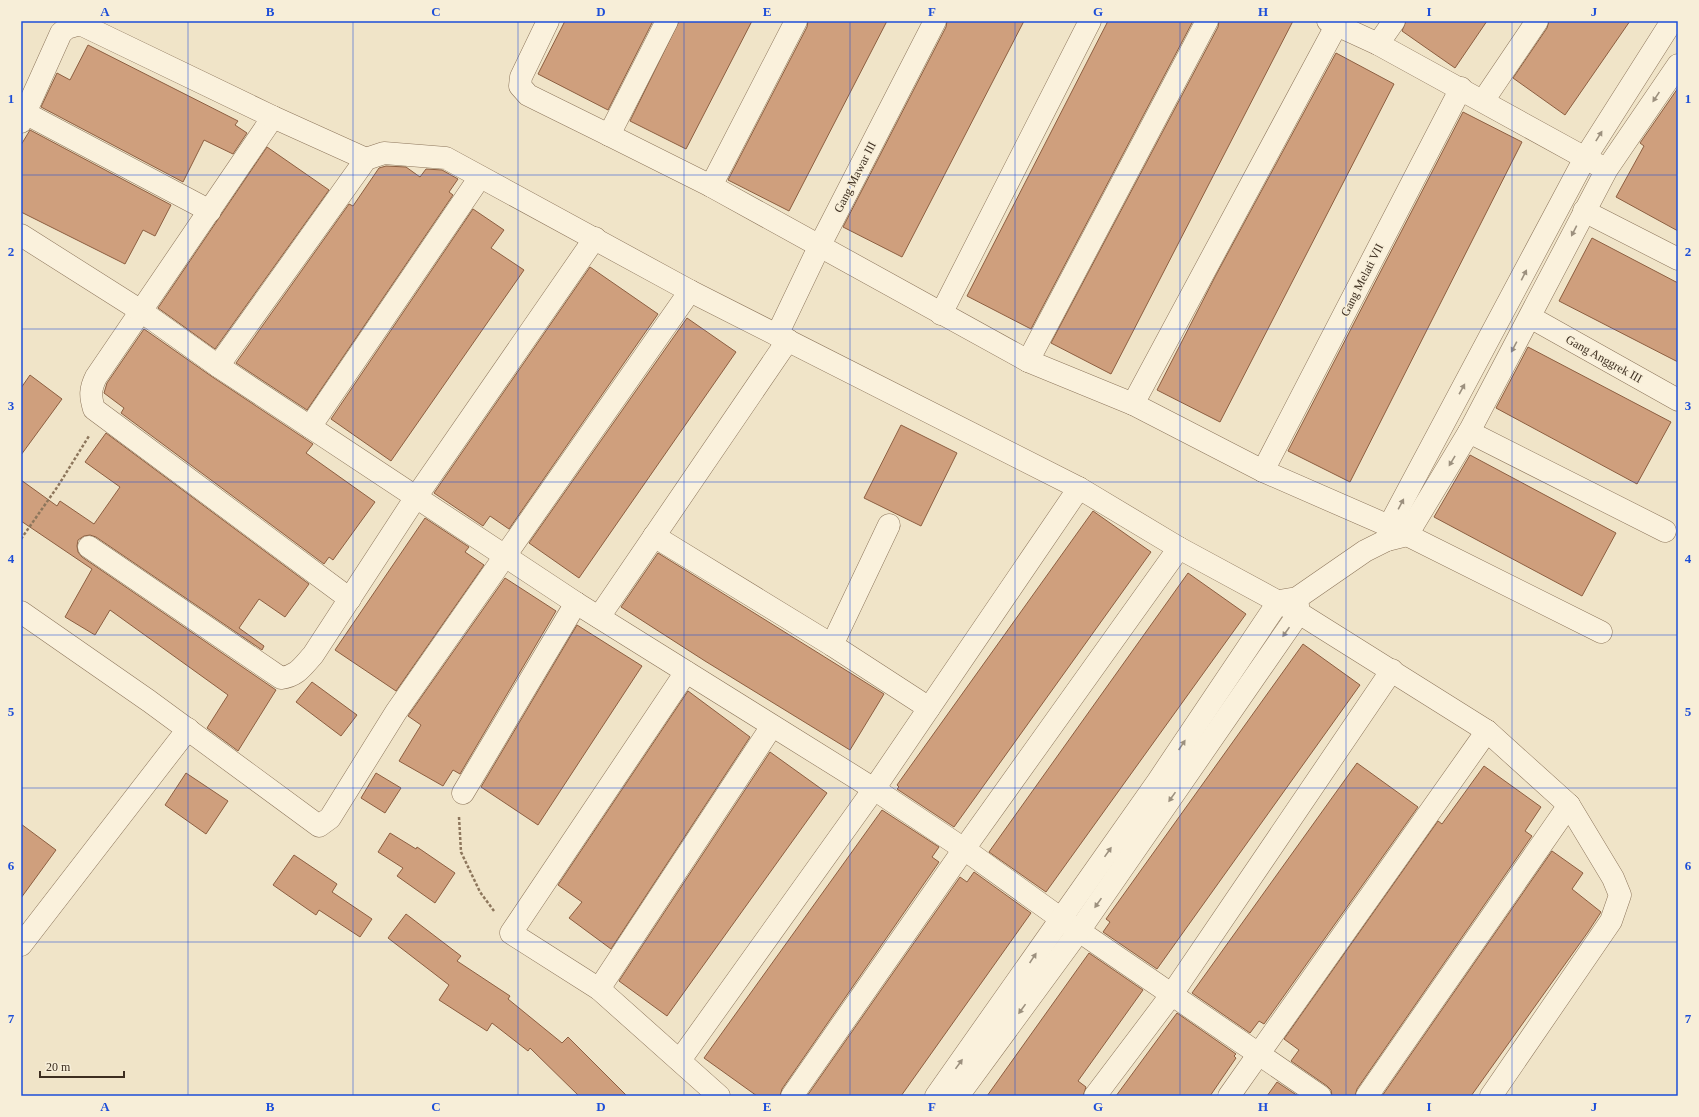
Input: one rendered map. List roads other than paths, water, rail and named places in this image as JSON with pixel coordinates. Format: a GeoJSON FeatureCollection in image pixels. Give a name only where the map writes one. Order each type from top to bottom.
{"type":"FeatureCollection","features":[{"type":"Feature","properties":{"kind":"street"},"geometry":{"type":"LineString","coordinates":[[548,21],[521,77],[520,86],[528,95],[711,186],[819,247],[1028,361],[1133,404],[1263,471],[1601,632]]}},
{"type":"Feature","properties":{"kind":"street"},"geometry":{"type":"LineString","coordinates":[[609,135],[667,21]]}},
{"type":"Feature","properties":{"kind":"street"},"geometry":{"type":"LineString","coordinates":[[711,186],[796,21]]}},
{"type":"Feature","properties":{"kind":"street","name":"Gang Mawar III"},"geometry":{"type":"LineString","coordinates":[[599,617],[654,536],[783,338],[819,247],[936,21]]}},
{"type":"Feature","properties":{"kind":"street"},"geometry":{"type":"LineString","coordinates":[[941,314],[1090,21]]}},
{"type":"Feature","properties":{"kind":"street"},"geometry":{"type":"LineString","coordinates":[[1028,361],[1207,21]]}},
{"type":"Feature","properties":{"kind":"street"},"geometry":{"type":"LineString","coordinates":[[1378,44],[1394,21]]}},
{"type":"Feature","properties":{"kind":"street"},"geometry":{"type":"LineString","coordinates":[[1483,101],[1538,21]]}},
{"type":"Feature","properties":{"kind":"street"},"geometry":{"type":"LineString","coordinates":[[1394,534],[1585,158],[1672,21]]}},
{"type":"Feature","properties":{"kind":"street"},"geometry":{"type":"LineString","coordinates":[[1133,404],[1332,23],[1378,44],[1461,88],[1607,169]]}},
{"type":"Feature","properties":{"kind":"street"},"geometry":{"type":"LineString","coordinates":[[210,211],[23,117],[61,33],[67,28],[80,24],[273,117],[366,159]]}},
{"type":"Feature","properties":{"kind":"street"},"geometry":{"type":"LineString","coordinates":[[936,1096],[996,1013],[1060,918],[1158,781],[1295,601],[1365,551],[1394,534],[1469,432],[1607,169],[1678,65]]}},
{"type":"Feature","properties":{"kind":"street","name":"Gang Melati VII"},"geometry":{"type":"LineString","coordinates":[[1263,471],[1461,88]]}},
{"type":"Feature","properties":{"kind":"street"},"geometry":{"type":"LineString","coordinates":[[273,117],[92,385],[90,392],[91,400],[94,409],[350,599]]}},
{"type":"Feature","properties":{"kind":"street"},"geometry":{"type":"LineString","coordinates":[[218,366],[366,159],[384,153],[446,158],[690,291],[1079,488],[1179,548],[1295,601],[1392,670],[1487,731],[1569,805],[1613,878],[1620,895],[1611,921],[1491,1096]]}},
{"type":"Feature","properties":{"kind":"street"},"geometry":{"type":"LineString","coordinates":[[310,428],[480,177]]}},
{"type":"Feature","properties":{"kind":"street"},"geometry":{"type":"LineString","coordinates":[[1584,211],[1678,259]]}},
{"type":"Feature","properties":{"kind":"street"},"geometry":{"type":"LineString","coordinates":[[21,235],[141,311],[218,366],[310,428],[506,555],[576,603],[874,789],[964,849],[1060,918],[1320,1096]]}},
{"type":"Feature","properties":{"kind":"street"},"geometry":{"type":"LineString","coordinates":[[89,547],[280,678],[290,677],[299,671],[313,655],[416,498],[595,238]]}},
{"type":"Feature","properties":{"kind":"street"},"geometry":{"type":"LineString","coordinates":[[21,612],[188,729],[319,826],[330,818],[396,712],[690,291]]}},
{"type":"Feature","properties":{"kind":"street","name":"Gang Anggrek III"},"geometry":{"type":"LineString","coordinates":[[1530,317],[1678,400]]}},
{"type":"Feature","properties":{"kind":"street"},"geometry":{"type":"LineString","coordinates":[[1469,432],[1665,531]]}},
{"type":"Feature","properties":{"kind":"street"},"geometry":{"type":"LineString","coordinates":[[680,1060],[874,789],[1079,488]]}},
{"type":"Feature","properties":{"kind":"street"},"geometry":{"type":"LineString","coordinates":[[832,645],[888,525]]}},
{"type":"Feature","properties":{"kind":"street"},"geometry":{"type":"LineString","coordinates":[[654,536],[832,645],[929,708]]}},
{"type":"Feature","properties":{"kind":"street"},"geometry":{"type":"LineString","coordinates":[[792,1096],[964,849],[1179,548]]}},
{"type":"Feature","properties":{"kind":"street"},"geometry":{"type":"LineString","coordinates":[[958,1096],[1079,931],[1295,601]]}},
{"type":"Feature","properties":{"kind":"street"},"geometry":{"type":"LineString","coordinates":[[463,793],[576,603]]}},
{"type":"Feature","properties":{"kind":"street"},"geometry":{"type":"LineString","coordinates":[[1095,1096],[1172,994],[1392,670]]}},
{"type":"Feature","properties":{"kind":"street"},"geometry":{"type":"LineString","coordinates":[[686,672],[511,933],[599,989],[719,1096]]}},
{"type":"Feature","properties":{"kind":"street"},"geometry":{"type":"LineString","coordinates":[[599,989],[772,726]]}},
{"type":"Feature","properties":{"kind":"street"},"geometry":{"type":"LineString","coordinates":[[21,945],[188,729]]}},
{"type":"Feature","properties":{"kind":"street"},"geometry":{"type":"LineString","coordinates":[[1229,1096],[1487,731]]}},
{"type":"Feature","properties":{"kind":"street"},"geometry":{"type":"LineString","coordinates":[[1367,1096],[1569,805]]}}]}
